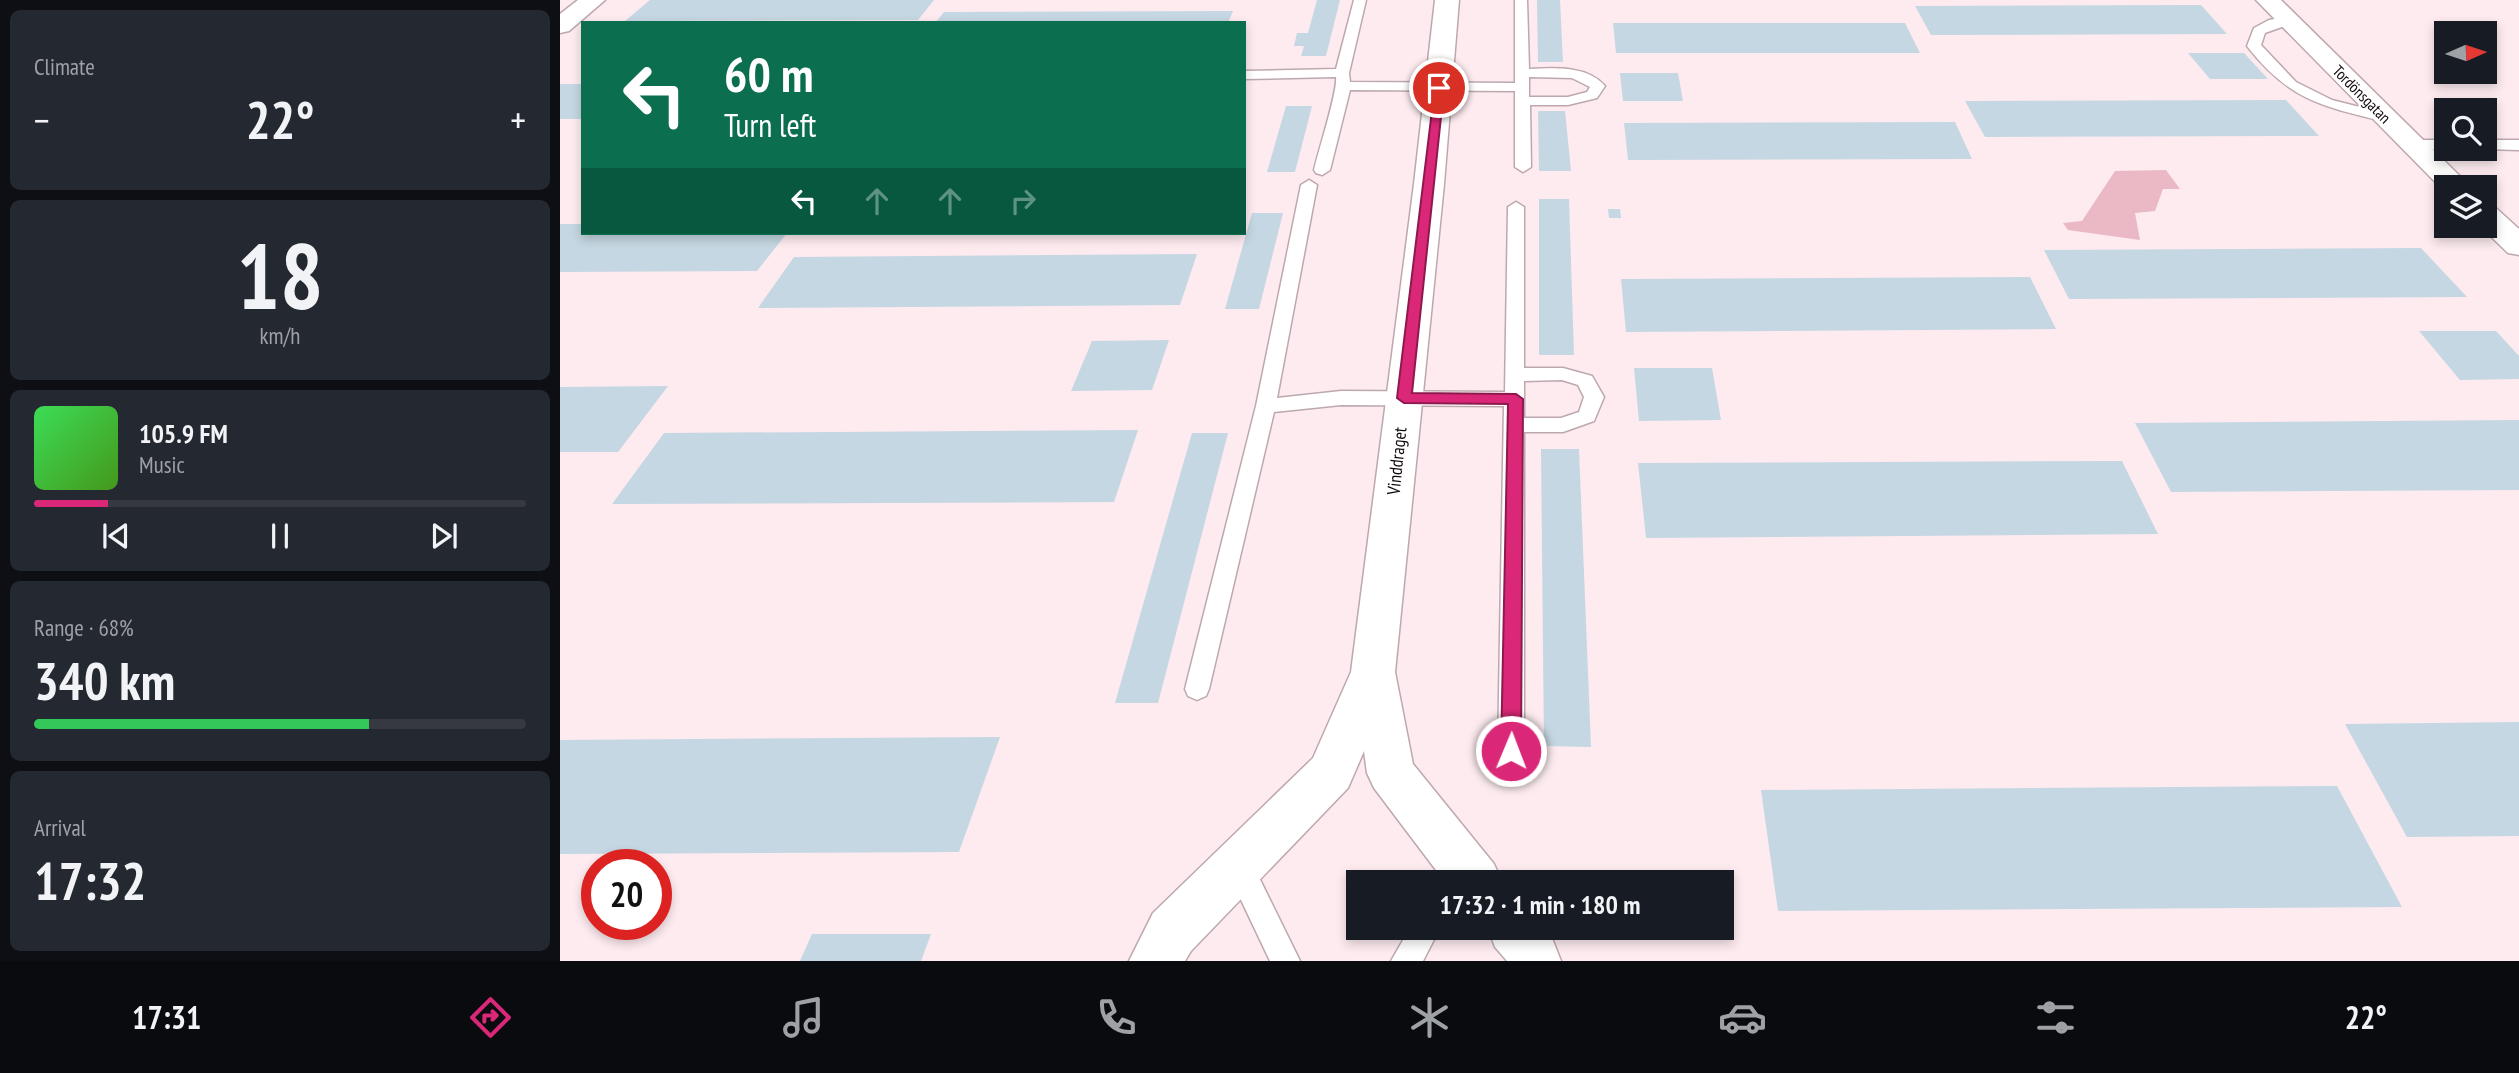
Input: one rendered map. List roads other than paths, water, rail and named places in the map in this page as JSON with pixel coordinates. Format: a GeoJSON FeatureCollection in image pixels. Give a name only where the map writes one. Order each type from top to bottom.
{"type":"FeatureCollection","features":[{"type":"Feature","properties":{"kind":"street"},"geometry":{"type":"LineString","coordinates":[[560,26],[593,0]]}},
{"type":"Feature","properties":{"kind":"street","name":"Vinddraget"},"geometry":{"type":"LineString","coordinates":[[1156,961],[1172,932],[1331,773],[1373,672],[1447,0]]}},
{"type":"Feature","properties":{"kind":"street","name":"Tordönsgatan"},"geometry":{"type":"LineString","coordinates":[[2268,0],[2444,175]]}},
{"type":"Feature","properties":{"kind":"street"},"geometry":{"type":"LineString","coordinates":[[2497,225],[2519,246]]}},
{"type":"Feature","properties":{"kind":"street","name":"Vinddraget"},"geometry":{"type":"LineString","coordinates":[[1373,672],[1391,772],[1458,870]]}},
{"type":"Feature","properties":{"kind":"street"},"geometry":{"type":"LineString","coordinates":[[1525,940],[1534,961]]}},
{"type":"Feature","properties":{"kind":"lane"},"geometry":{"type":"LineString","coordinates":[[1197,689],[1360,0]]}},
{"type":"Feature","properties":{"kind":"lane"},"geometry":{"type":"LineString","coordinates":[[1521,0],[1523,167]]}},
{"type":"Feature","properties":{"kind":"lane"},"geometry":{"type":"LineString","coordinates":[[2288,20],[2274,23],[2259,31],[2254,46],[2291,85],[2327,103],[2386,118]]}},
{"type":"Feature","properties":{"kind":"lane"},"geometry":{"type":"LineString","coordinates":[[1246,75],[1343,79],[1439,88],[1522,87]]}},
{"type":"Feature","properties":{"kind":"lane"},"geometry":{"type":"LineString","coordinates":[[2413,145],[2434,145]]}},
{"type":"Feature","properties":{"kind":"lane"},"geometry":{"type":"LineString","coordinates":[[2497,145],[2519,145]]}},
{"type":"Feature","properties":{"kind":"lane"},"geometry":{"type":"LineString","coordinates":[[1511,751],[1516,206]]}},
{"type":"Feature","properties":{"kind":"lane"},"geometry":{"type":"LineString","coordinates":[[1514,425],[1563,425],[1587,416],[1594,397],[1585,381],[1563,374],[1515,375]]}},
{"type":"Feature","properties":{"kind":"lane"},"geometry":{"type":"LineString","coordinates":[[1266,406],[1341,398],[1516,399]]}},
{"type":"Feature","properties":{"kind":"lane"},"geometry":{"type":"LineString","coordinates":[[1238,864],[1285,961]]}},
{"type":"Feature","properties":{"kind":"lane"},"geometry":{"type":"LineString","coordinates":[[1405,961],[1418,940]]}}]}
